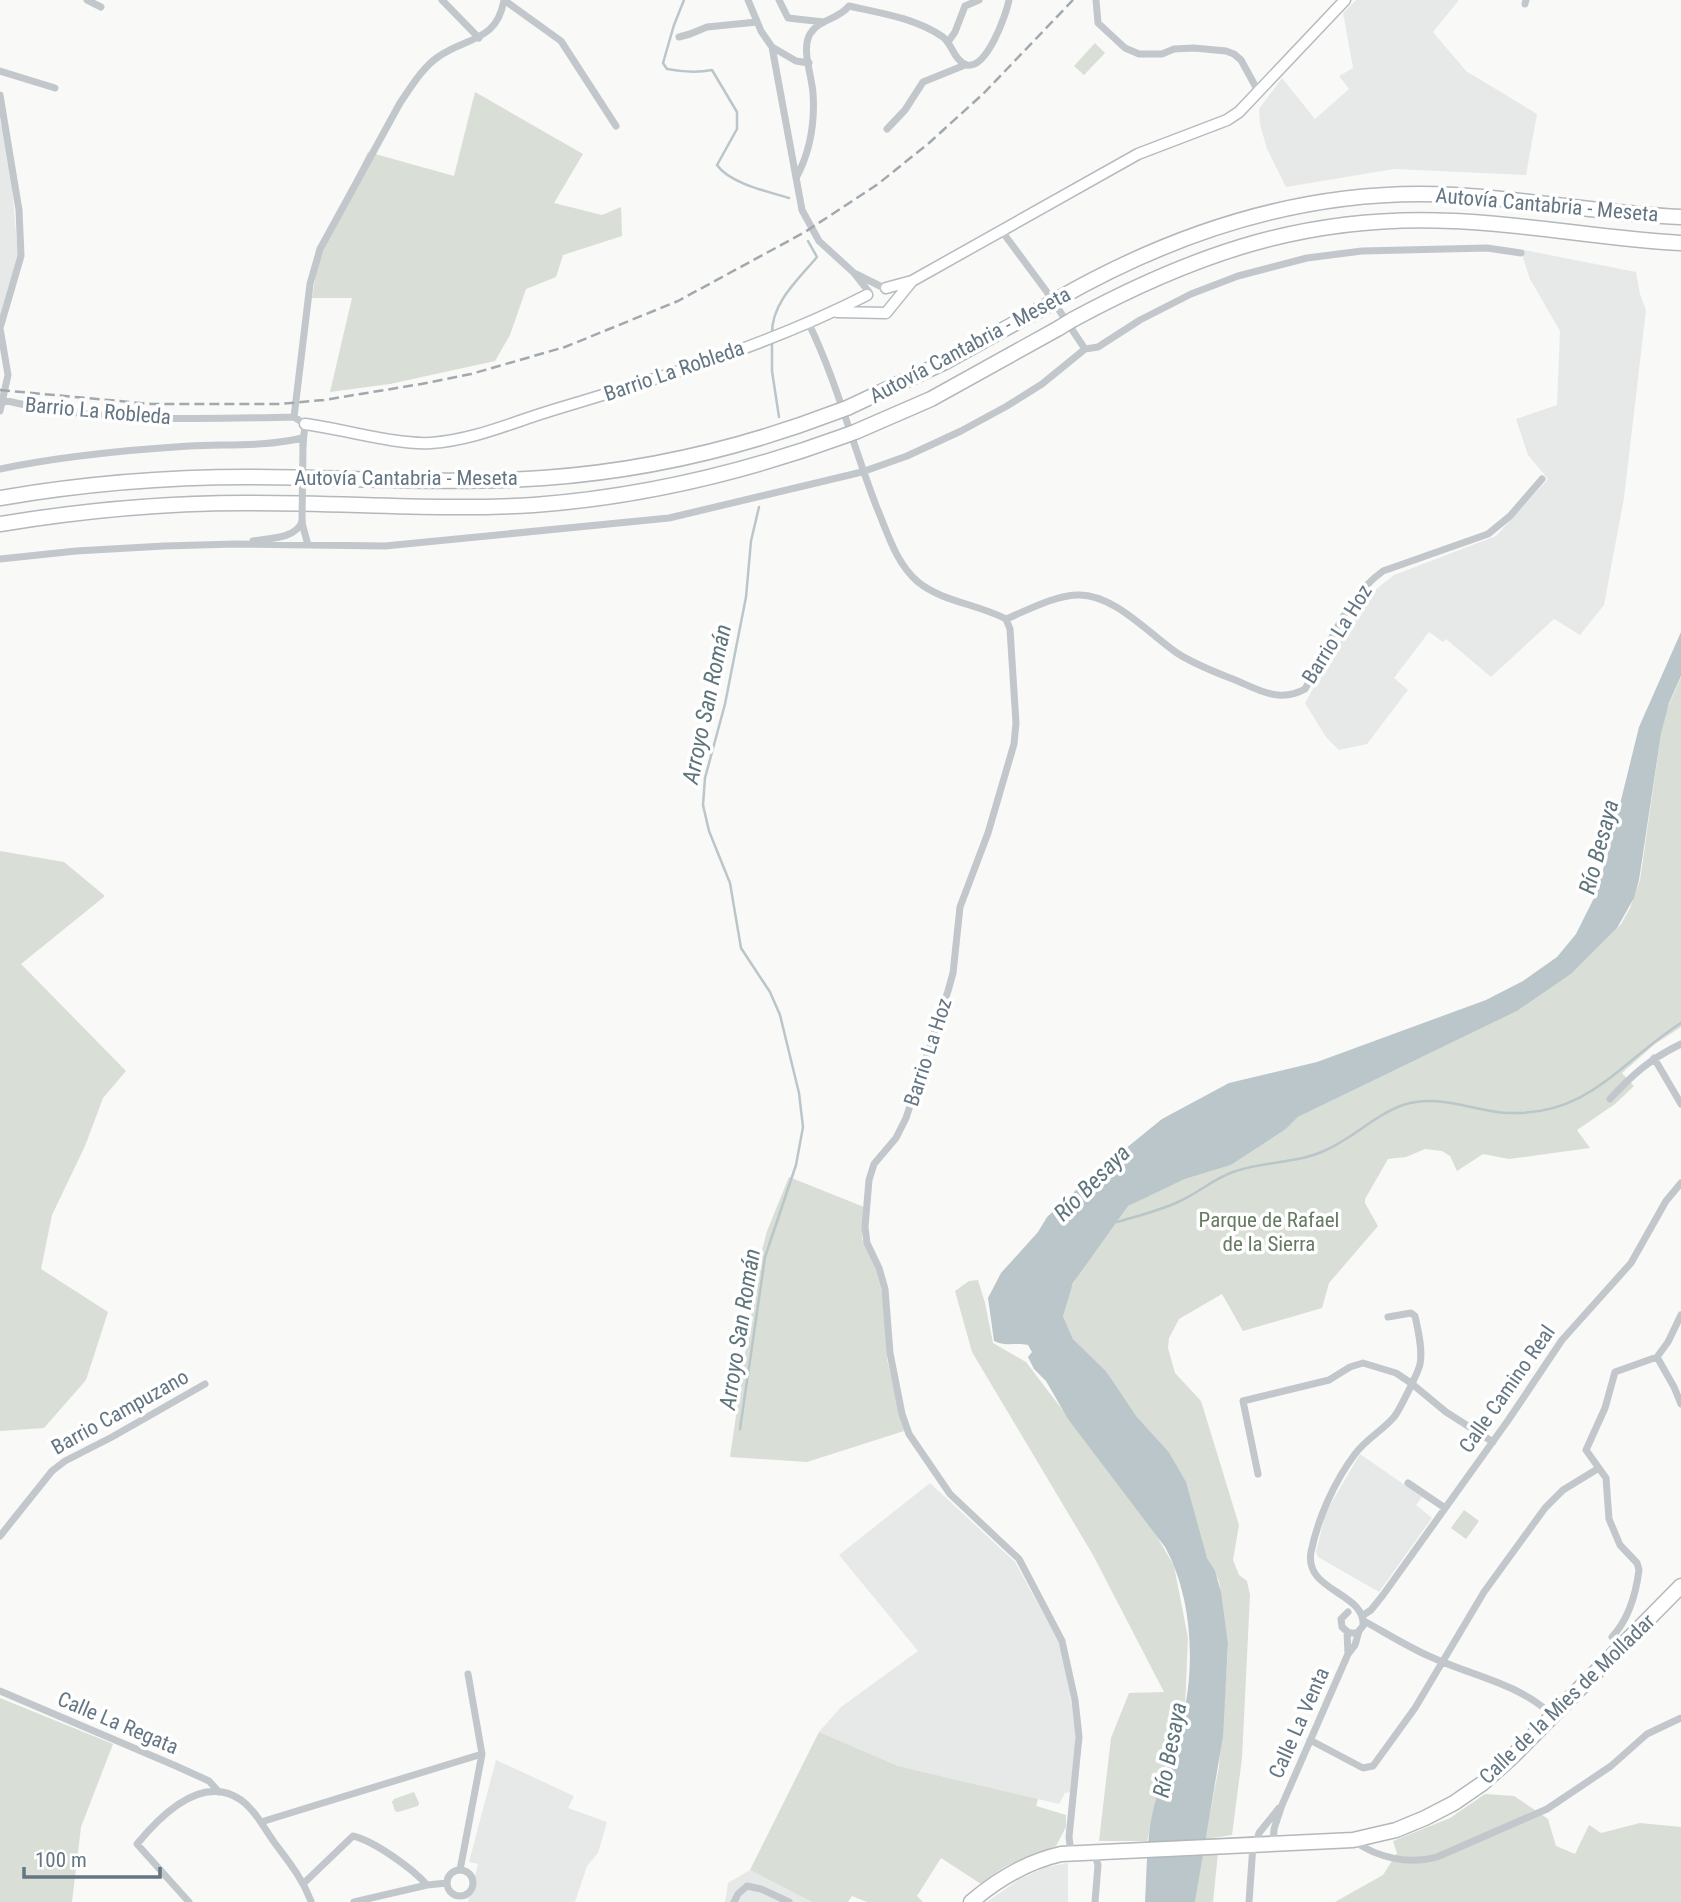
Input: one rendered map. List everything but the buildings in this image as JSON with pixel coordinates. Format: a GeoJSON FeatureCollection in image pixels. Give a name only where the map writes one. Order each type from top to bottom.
{"type":"FeatureCollection","features":[{"type":"Feature","properties":{"kind":"highway","name":"Autovía Cantabria - Meseta"},"geometry":{"type":"LineString","coordinates":[[0,498],[78,486],[177,478],[469,481],[567,476],[689,456],[760,438],[841,410],[946,362],[1115,267],[1182,238],[1241,219],[1300,205],[1356,197],[1429,193],[1632,210],[1681,217]]}},
{"type":"Feature","properties":{"kind":"highway"},"geometry":{"type":"LineString","coordinates":[[1632,210],[1681,209]]}},
{"type":"Feature","properties":{"kind":"highway","name":"Autovía Cantabria - Meseta"},"geometry":{"type":"LineString","coordinates":[[0,524],[106,509],[195,503],[490,506],[604,498],[715,477],[783,458],[849,434],[950,389],[1129,290],[1179,267],[1231,248],[1319,228],[1377,221],[1433,220],[1477,222],[1496,230],[1631,243],[1681,243]]}},
{"type":"Feature","properties":{"kind":"highway"},"geometry":{"type":"LineString","coordinates":[[1631,243],[1681,250]]}},
{"type":"Feature","properties":{"kind":"highway","name":"Calle de la Mies de Molladar"},"geometry":{"type":"LineString","coordinates":[[971,1902],[991,1886],[1026,1865],[1045,1857],[1071,1852],[1353,1840],[1395,1830],[1454,1803],[1506,1763],[1681,1586]]}},
{"type":"Feature","properties":{"kind":"street"},"geometry":{"type":"LineString","coordinates":[[87,0],[101,7]]}},
{"type":"Feature","properties":{"kind":"street"},"geometry":{"type":"LineString","coordinates":[[442,0],[479,38]]}},
{"type":"Feature","properties":{"kind":"street"},"geometry":{"type":"LineString","coordinates":[[294,417],[310,285],[320,249],[400,103],[438,57],[479,38],[497,23],[504,0],[551,33],[567,49],[616,126]]}},
{"type":"Feature","properties":{"kind":"street"},"geometry":{"type":"LineString","coordinates":[[747,0],[772,47],[802,210],[819,241],[854,273],[868,293],[866,303],[872,311],[886,313],[912,281]]}},
{"type":"Feature","properties":{"kind":"street"},"geometry":{"type":"LineString","coordinates":[[779,0],[788,18],[824,22]]}},
{"type":"Feature","properties":{"kind":"street"},"geometry":{"type":"LineString","coordinates":[[948,42],[965,6],[979,0]]}},
{"type":"Feature","properties":{"kind":"street"},"geometry":{"type":"LineString","coordinates":[[887,129],[905,110],[922,82],[983,59],[1003,22],[1009,0]]}},
{"type":"Feature","properties":{"kind":"street"},"geometry":{"type":"LineString","coordinates":[[1096,0],[1098,23],[1125,48],[1149,55],[1174,49],[1226,51],[1241,60],[1258,91]]}},
{"type":"Feature","properties":{"kind":"street"},"geometry":{"type":"LineString","coordinates":[[868,293],[912,281],[1138,155],[1227,120],[1239,112],[1345,0]]}},
{"type":"Feature","properties":{"kind":"street"},"geometry":{"type":"LineString","coordinates":[[796,178],[805,162],[812,126],[813,93],[806,47],[808,38],[818,25],[836,18],[847,3],[900,17],[942,37],[965,65]]}},
{"type":"Feature","properties":{"kind":"street"},"geometry":{"type":"LineString","coordinates":[[679,37],[707,27],[757,22]]}},
{"type":"Feature","properties":{"kind":"street"},"geometry":{"type":"LineString","coordinates":[[772,47],[796,61],[810,63]]}},
{"type":"Feature","properties":{"kind":"street"},"geometry":{"type":"LineString","coordinates":[[0,71],[55,88]]}},
{"type":"Feature","properties":{"kind":"street","name":"Barrio La Robleda"},"geometry":{"type":"LineString","coordinates":[[0,94],[19,210],[21,256],[0,328],[8,368],[3,400],[45,409],[115,416],[294,417],[305,424],[396,440],[428,443],[449,441],[484,433],[671,374],[834,312],[868,293]]}},
{"type":"Feature","properties":{"kind":"street"},"geometry":{"type":"LineString","coordinates":[[1001,230],[1047,292],[1084,349]]}},
{"type":"Feature","properties":{"kind":"street"},"geometry":{"type":"LineString","coordinates":[[0,559],[76,551],[235,544],[385,546],[669,519],[862,472],[907,456],[1007,406],[1042,384],[1084,349],[1098,347],[1140,320],[1191,294],[1238,276],[1307,258],[1383,250],[1487,248],[1521,253]]}},
{"type":"Feature","properties":{"kind":"street"},"geometry":{"type":"LineString","coordinates":[[854,273],[892,292],[894,302]]}},
{"type":"Feature","properties":{"kind":"street","name":"Barrio La Robleda"},"geometry":{"type":"LineString","coordinates":[[834,312],[872,311]]}},
{"type":"Feature","properties":{"kind":"street"},"geometry":{"type":"LineString","coordinates":[[808,322],[838,394],[862,472],[904,569],[939,594],[1006,619]]}},
{"type":"Feature","properties":{"kind":"street"},"geometry":{"type":"LineString","coordinates":[[0,411],[3,400]]}},
{"type":"Feature","properties":{"kind":"street"},"geometry":{"type":"LineString","coordinates":[[305,424],[302,441],[302,522],[308,545]]}},
{"type":"Feature","properties":{"kind":"street","name":"Barrio La Robleda"},"geometry":{"type":"LineString","coordinates":[[0,469],[115,452],[302,441]]}},
{"type":"Feature","properties":{"kind":"street","name":"Barrio La Hoz"},"geometry":{"type":"LineString","coordinates":[[1071,1852],[1069,1837],[1079,1737],[1075,1700],[1063,1644],[1019,1559],[956,1500],[909,1434],[902,1415],[890,1353],[885,1289],[866,1235],[867,1201],[874,1164],[896,1138],[906,1118],[941,1016],[953,973],[960,907],[988,833],[1010,763],[1016,723],[1013,645],[1006,619],[1063,598],[1078,595],[1091,597],[1121,610],[1176,652],[1200,666],[1270,695],[1296,693],[1305,689],[1352,605],[1373,578],[1383,571],[1488,534],[1510,516],[1542,479]]}},
{"type":"Feature","properties":{"kind":"street"},"geometry":{"type":"LineString","coordinates":[[235,544],[292,534],[300,529],[302,522]]}},
{"type":"Feature","properties":{"kind":"street"},"geometry":{"type":"LineString","coordinates":[[1610,1099],[1635,1071],[1681,1044]]}},
{"type":"Feature","properties":{"kind":"street"},"geometry":{"type":"LineString","coordinates":[[1654,1058],[1681,1104]]}},
{"type":"Feature","properties":{"kind":"street","name":"Calle Camino Real"},"geometry":{"type":"LineString","coordinates":[[1361,1617],[1374,1607],[1576,1322],[1630,1263],[1666,1201],[1681,1183]]}},
{"type":"Feature","properties":{"kind":"street"},"geometry":{"type":"LineString","coordinates":[[1346,1599],[1348,1612],[1341,1620],[1342,1626],[1352,1634],[1359,1631],[1361,1617],[1346,1599],[1311,1570],[1311,1555],[1322,1514],[1350,1462],[1369,1438],[1394,1417],[1420,1365],[1415,1316],[1411,1312],[1388,1317]]}},
{"type":"Feature","properties":{"kind":"street"},"geometry":{"type":"LineString","coordinates":[[1621,1647],[1612,1637],[1622,1627],[1639,1570],[1637,1563],[1620,1545],[1609,1518],[1608,1483],[1587,1454],[1587,1445],[1605,1408],[1615,1372],[1657,1357],[1668,1342],[1681,1315]]}},
{"type":"Feature","properties":{"kind":"street"},"geometry":{"type":"LineString","coordinates":[[1657,1357],[1681,1404]]}},
{"type":"Feature","properties":{"kind":"street"},"geometry":{"type":"LineString","coordinates":[[1258,1474],[1243,1401],[1329,1380],[1363,1363],[1395,1373],[1446,1412],[1493,1442]]}},
{"type":"Feature","properties":{"kind":"street","name":"Barrio Campuzano"},"geometry":{"type":"LineString","coordinates":[[0,1536],[52,1471],[65,1461],[113,1437],[205,1384]]}},
{"type":"Feature","properties":{"kind":"street"},"geometry":{"type":"LineString","coordinates":[[1310,1740],[1359,1767],[1372,1767],[1415,1708],[1484,1592],[1549,1502],[1599,1468]]}},
{"type":"Feature","properties":{"kind":"street"},"geometry":{"type":"LineString","coordinates":[[1408,1483],[1445,1508]]}},
{"type":"Feature","properties":{"kind":"street"},"geometry":{"type":"LineString","coordinates":[[1348,1612],[1442,1662],[1508,1686],[1535,1700],[1553,1716]]}},
{"type":"Feature","properties":{"kind":"street","name":"Calle La Venta"},"geometry":{"type":"LineString","coordinates":[[1348,1654],[1353,1650],[1359,1631]]}},
{"type":"Feature","properties":{"kind":"street","name":"Calle La Venta"},"geometry":{"type":"LineString","coordinates":[[1273,1845],[1274,1829],[1282,1805],[1348,1654],[1347,1632]]}},
{"type":"Feature","properties":{"kind":"street"},"geometry":{"type":"LineString","coordinates":[[460,1870],[482,1754],[468,1674]]}},
{"type":"Feature","properties":{"kind":"street","name":"Calle La Regata"},"geometry":{"type":"LineString","coordinates":[[0,1691],[176,1766],[209,1782],[219,1792],[243,1801],[304,1883],[310,1902]]}},
{"type":"Feature","properties":{"kind":"street"},"geometry":{"type":"LineString","coordinates":[[1353,1840],[1381,1855],[1403,1860],[1437,1857],[1547,1808],[1611,1766],[1647,1734],[1681,1718]]}},
{"type":"Feature","properties":{"kind":"street"},"geometry":{"type":"LineString","coordinates":[[261,1822],[482,1754]]}},
{"type":"Feature","properties":{"kind":"street"},"geometry":{"type":"LineString","coordinates":[[189,1902],[137,1844],[150,1828],[182,1800],[219,1792]]}},
{"type":"Feature","properties":{"kind":"street","name":"Calle La Venta"},"geometry":{"type":"LineString","coordinates":[[1251,1845],[1282,1805]]}},
{"type":"Feature","properties":{"kind":"street"},"geometry":{"type":"LineString","coordinates":[[304,1883],[353,1836],[372,1844],[414,1872],[427,1885]]}},
{"type":"Feature","properties":{"kind":"street"},"geometry":{"type":"LineString","coordinates":[[1249,1902],[1251,1845]]}},
{"type":"Feature","properties":{"kind":"street"},"geometry":{"type":"LineString","coordinates":[[1095,1902],[1099,1851]]}},
{"type":"Feature","properties":{"kind":"street"},"geometry":{"type":"LineString","coordinates":[[447,1883],[452,1873],[460,1870]]}},
{"type":"Feature","properties":{"kind":"street"},"geometry":{"type":"LineString","coordinates":[[447,1883],[459,1899],[468,1893],[472,1885],[471,1877],[460,1870]]}},
{"type":"Feature","properties":{"kind":"street"},"geometry":{"type":"LineString","coordinates":[[354,1902],[447,1883]]}},
{"type":"Feature","properties":{"kind":"street"},"geometry":{"type":"LineString","coordinates":[[734,1902],[747,1886],[761,1889],[789,1902]]}},
{"type":"Feature","properties":{"kind":"shaded area"},"geometry":{"type":"Polygon","coordinates":[[[1356,0],[1459,0],[1433,32],[1466,71],[1537,114],[1526,175],[1394,169],[1286,187],[1267,149],[1259,109],[1282,78],[1315,119],[1349,89],[1339,76],[1353,68],[1343,13],[1356,0]]]}},
{"type":"Feature","properties":{"kind":"shaded area"},"geometry":{"type":"Polygon","coordinates":[[[0,119],[10,162],[18,256],[0,316],[0,119]]]}},
{"type":"Feature","properties":{"kind":"shaded area"},"geometry":{"type":"Polygon","coordinates":[[[1524,250],[1636,272],[1646,310],[1624,498],[1604,605],[1580,635],[1554,619],[1491,677],[1446,639],[1443,642],[1429,632],[1394,678],[1408,690],[1367,744],[1339,750],[1326,737],[1305,703],[1365,598],[1394,575],[1496,536],[1548,479],[1528,455],[1516,419],[1557,405],[1560,331],[1530,279],[1523,258],[1524,250]]]}},
{"type":"Feature","properties":{"kind":"shaded area"},"geometry":{"type":"Polygon","coordinates":[[[1360,1454],[1422,1497],[1416,1505],[1432,1518],[1379,1592],[1318,1557],[1316,1552],[1326,1512],[1360,1454]]]}},
{"type":"Feature","properties":{"kind":"shaded area"},"geometry":{"type":"Polygon","coordinates":[[[930,1483],[1015,1562],[1061,1646],[1075,1722],[1076,1757],[1071,1792],[1065,1793],[1059,1804],[898,1766],[819,1732],[841,1707],[918,1651],[839,1555],[930,1483]]]}},
{"type":"Feature","properties":{"kind":"shaded area"},"geometry":{"type":"Polygon","coordinates":[[[496,1760],[574,1796],[568,1808],[607,1822],[598,1853],[587,1866],[575,1902],[468,1902],[478,1864],[469,1862],[496,1760]]]}},
{"type":"Feature","properties":{"kind":"shaded area"},"geometry":{"type":"Polygon","coordinates":[[[1068,1863],[1068,1902],[987,1902],[1018,1880],[1046,1867],[1068,1863]]]}},
{"type":"Feature","properties":{"kind":"shaded area"},"geometry":{"type":"Polygon","coordinates":[[[750,1870],[812,1902],[725,1902],[728,1883],[750,1870]]]}},
{"type":"Feature","properties":{"kind":"green space"},"geometry":{"type":"Polygon","coordinates":[[[1095,43],[1105,53],[1084,75],[1074,66],[1095,43]]]}},
{"type":"Feature","properties":{"kind":"green space"},"geometry":{"type":"Polygon","coordinates":[[[475,92],[583,154],[554,203],[602,215],[621,207],[622,236],[563,255],[556,277],[526,289],[510,335],[495,361],[390,384],[330,392],[352,298],[312,298],[320,249],[368,152],[454,176],[475,92]]]}},
{"type":"Feature","properties":{"kind":"green space","name":"Parque de Rafael de la Sierra"},"geometry":{"type":"Polygon","coordinates":[[[1681,677],[1681,1027],[1655,1044],[1622,1073],[1634,1086],[1615,1104],[1577,1130],[1590,1148],[1509,1159],[1483,1154],[1457,1171],[1450,1156],[1442,1151],[1425,1149],[1406,1157],[1388,1159],[1365,1199],[1378,1226],[1329,1283],[1322,1308],[1243,1331],[1222,1294],[1179,1319],[1169,1338],[1168,1348],[1175,1373],[1201,1401],[1239,1525],[1233,1560],[1239,1575],[1247,1581],[1250,1595],[1242,1758],[1232,1835],[1205,1839],[1219,1766],[1227,1664],[1228,1643],[1219,1581],[1207,1558],[1168,1451],[1137,1417],[1106,1371],[1073,1339],[1063,1316],[1066,1299],[1076,1278],[1127,1206],[1185,1179],[1231,1165],[1286,1129],[1298,1117],[1517,1011],[1571,974],[1621,924],[1640,880],[1661,734],[1667,709],[1681,677]]]}},
{"type":"Feature","properties":{"kind":"green space"},"geometry":{"type":"Polygon","coordinates":[[[0,851],[64,862],[105,896],[21,964],[126,1071],[103,1098],[85,1146],[52,1215],[41,1269],[108,1312],[86,1380],[44,1428],[0,1431],[0,851]]]}},
{"type":"Feature","properties":{"kind":"green space"},"geometry":{"type":"Polygon","coordinates":[[[789,1177],[864,1207],[862,1239],[876,1270],[884,1299],[887,1359],[904,1431],[807,1462],[730,1457],[758,1265],[767,1231],[789,1177]]]}},
{"type":"Feature","properties":{"kind":"green space"},"geometry":{"type":"Polygon","coordinates":[[[978,1280],[993,1343],[1026,1362],[1151,1526],[1174,1566],[1188,1638],[1185,1708],[1163,1775],[1147,1841],[1099,1841],[1111,1738],[1129,1693],[1164,1692],[1093,1555],[972,1352],[955,1291],[969,1281],[978,1280]]]}},
{"type":"Feature","properties":{"kind":"green space"},"geometry":{"type":"Polygon","coordinates":[[[1464,1510],[1479,1521],[1466,1539],[1451,1528],[1464,1510]]]}},
{"type":"Feature","properties":{"kind":"green space"},"geometry":{"type":"Polygon","coordinates":[[[0,1698],[113,1744],[81,1827],[72,1902],[0,1902],[0,1698]]]}},
{"type":"Feature","properties":{"kind":"green space"},"geometry":{"type":"Polygon","coordinates":[[[819,1732],[898,1766],[1038,1799],[1036,1806],[1066,1815],[1066,1827],[1056,1846],[1004,1867],[981,1884],[941,1858],[917,1896],[923,1902],[867,1902],[852,1896],[848,1902],[812,1902],[750,1870],[819,1732]]]}},
{"type":"Feature","properties":{"kind":"green space"},"geometry":{"type":"Polygon","coordinates":[[[414,1792],[418,1806],[395,1811],[392,1802],[394,1799],[414,1792]]]}},
{"type":"Feature","properties":{"kind":"green space"},"geometry":{"type":"Polygon","coordinates":[[[1485,1794],[1514,1796],[1548,1819],[1556,1846],[1575,1854],[1589,1825],[1601,1833],[1640,1823],[1681,1827],[1681,1902],[1335,1902],[1383,1875],[1397,1853],[1393,1841],[1450,1818],[1485,1794]]]}},
{"type":"Feature","properties":{"kind":"green space"},"geometry":{"type":"Polygon","coordinates":[[[1203,1852],[1218,1853],[1213,1902],[1195,1902],[1203,1852]]]}},
{"type":"Feature","properties":{"kind":"water","name":"Río Besaya"},"geometry":{"type":"Polygon","coordinates":[[[1681,632],[1681,676],[1669,703],[1661,734],[1639,880],[1634,898],[1617,928],[1571,974],[1517,1011],[1298,1117],[1286,1129],[1231,1165],[1185,1179],[1128,1206],[1073,1283],[1063,1316],[1073,1339],[1106,1371],[1137,1417],[1168,1451],[1186,1482],[1207,1558],[1215,1571],[1221,1592],[1228,1643],[1223,1736],[1195,1902],[1145,1902],[1151,1822],[1181,1725],[1189,1681],[1189,1634],[1181,1588],[1165,1547],[1068,1419],[1046,1381],[1034,1369],[1028,1357],[1032,1352],[1028,1345],[994,1341],[988,1298],[1001,1273],[1038,1232],[1047,1217],[1088,1179],[1162,1119],[1229,1083],[1317,1062],[1486,1000],[1523,981],[1557,957],[1576,934],[1594,898],[1607,857],[1639,727],[1681,632]]]}},
{"type":"Feature","properties":{"kind":"waterway","name":"Arroyo San Román"},"geometry":{"type":"LineString","coordinates":[[684,0],[663,63],[667,69],[673,70],[712,70],[737,112],[737,129],[717,165],[740,182],[789,198]]}},
{"type":"Feature","properties":{"kind":"waterway","name":"Arroyo San Román"},"geometry":{"type":"LineString","coordinates":[[772,333],[776,311],[781,301],[817,257],[808,241]]}},
{"type":"Feature","properties":{"kind":"waterway","name":"Arroyo San Román"},"geometry":{"type":"LineString","coordinates":[[772,339],[772,371],[779,417]]}},
{"type":"Feature","properties":{"kind":"waterway","name":"Arroyo San Román"},"geometry":{"type":"LineString","coordinates":[[740,1429],[765,1257],[796,1165],[803,1127],[799,1093],[780,1015],[770,992],[741,948],[730,883],[709,831],[703,805],[705,778],[725,704],[746,597],[751,541],[759,507]]}},
{"type":"Feature","properties":{"kind":"waterway"},"geometry":{"type":"LineString","coordinates":[[1117,1222],[1171,1205],[1233,1172],[1315,1155],[1403,1105],[1430,1101],[1508,1113],[1536,1112],[1561,1106],[1602,1084],[1681,1023]]}},
{"type":"Feature","properties":{"kind":"railway"},"geometry":{"type":"LineString","coordinates":[[0,390],[151,404],[279,404],[324,400],[421,384],[471,374],[565,347],[678,301],[805,232],[878,184],[929,143],[984,93],[1073,0]]}}]}
